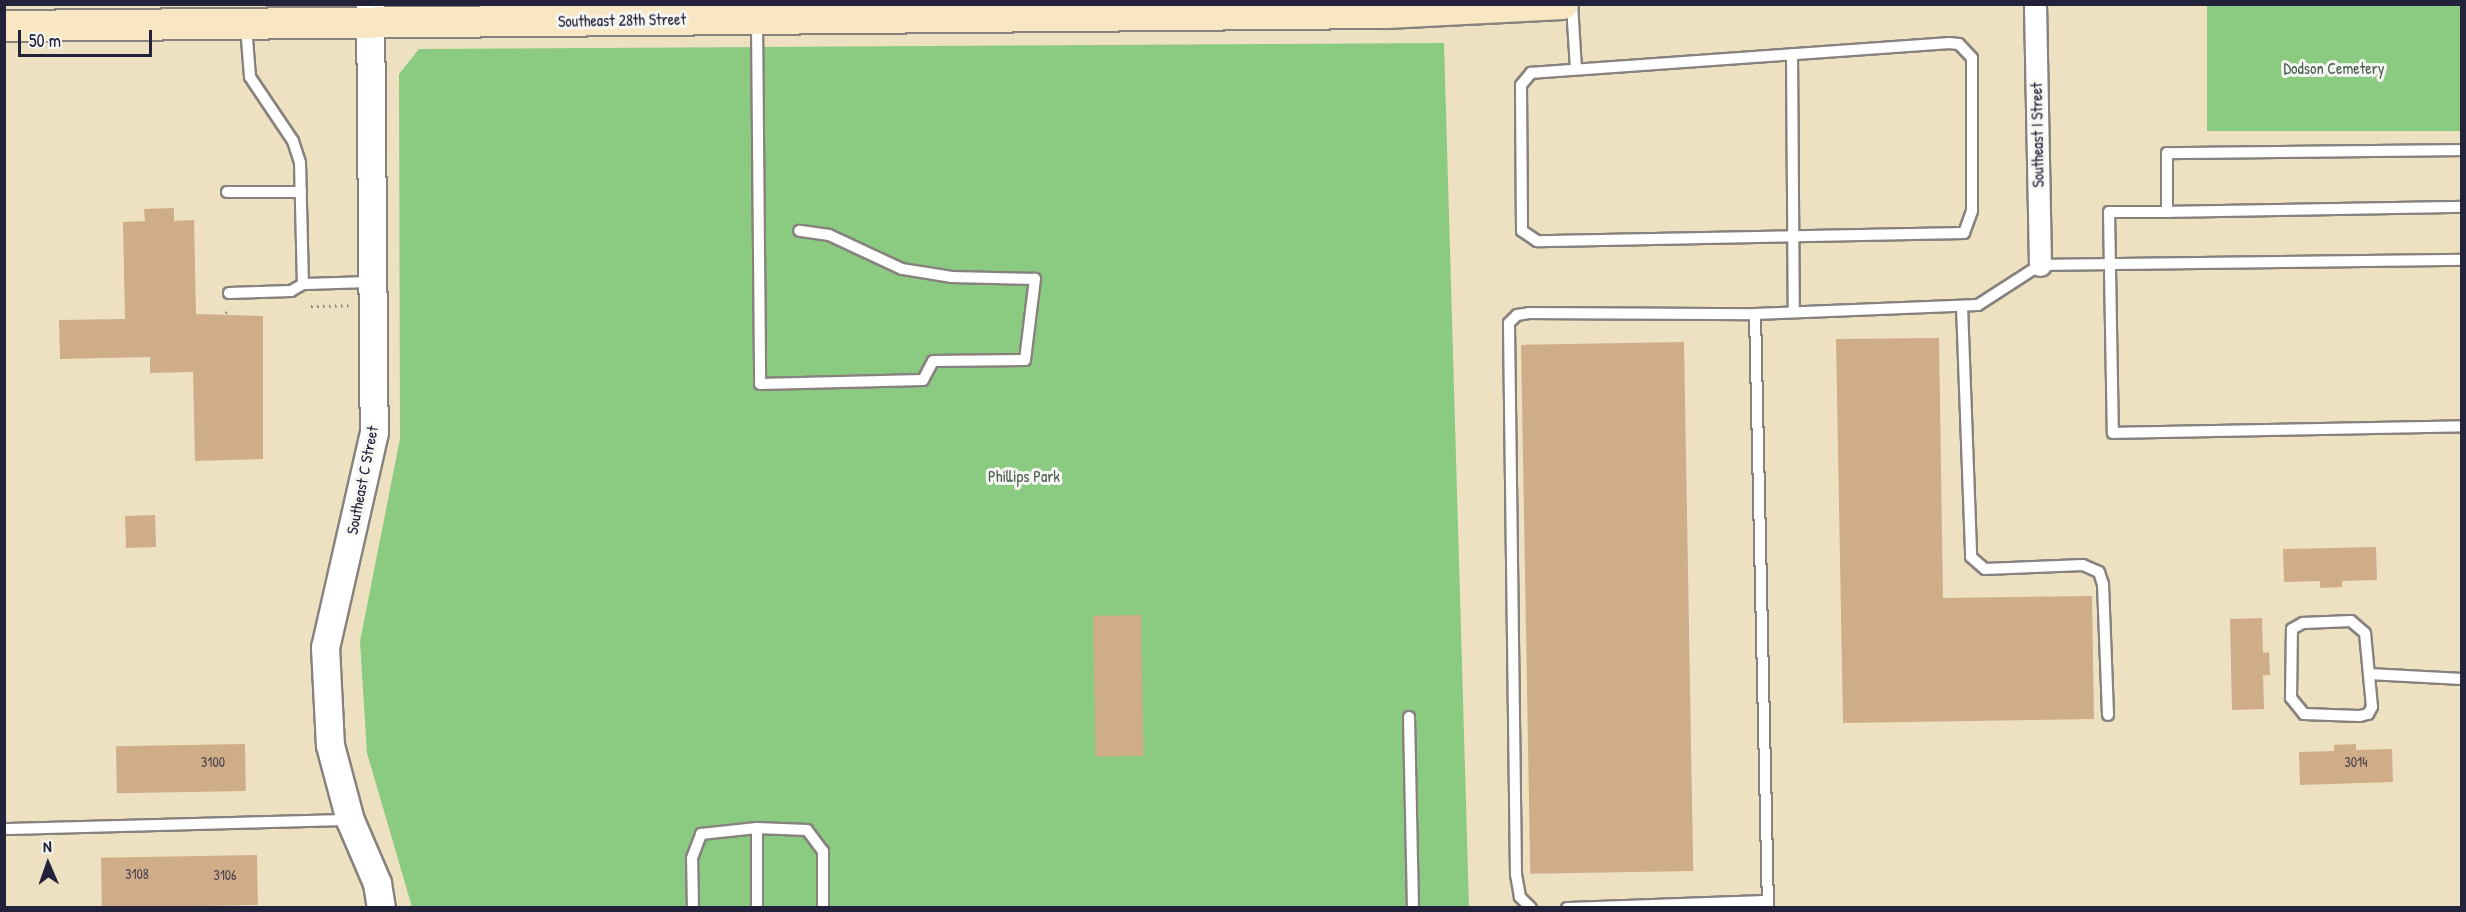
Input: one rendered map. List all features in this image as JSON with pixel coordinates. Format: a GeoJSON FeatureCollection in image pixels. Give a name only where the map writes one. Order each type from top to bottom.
{"type":"FeatureCollection","features":[{"type":"Feature","properties":{"kind":"main road","name":"Southeast 28th Street"},"geometry":{"type":"LineString","coordinates":[[4,26],[159,20],[246,24],[278,19],[370,14],[756,18],[1183,10],[1387,9],[1563,4]]}},
{"type":"Feature","properties":{"kind":"street","name":"Southeast I Street"},"geometry":{"type":"LineString","coordinates":[[2035,4],[2040,265]]}},
{"type":"Feature","properties":{"kind":"street","name":"Southeast C Street"},"geometry":{"type":"LineString","coordinates":[[370,14],[374,432],[325,647],[330,745],[350,820],[377,883],[381,908]]}},
{"type":"Feature","properties":{"kind":"lane"},"geometry":{"type":"LineString","coordinates":[[1572,4],[1576,69]]}},
{"type":"Feature","properties":{"kind":"lane"},"geometry":{"type":"LineString","coordinates":[[756,18],[760,384],[923,380],[933,362],[1024,360],[1035,279],[952,277],[902,269],[829,235],[799,231]]}},
{"type":"Feature","properties":{"kind":"lane"},"geometry":{"type":"LineString","coordinates":[[246,24],[250,77],[293,141],[300,163],[303,284]]}},
{"type":"Feature","properties":{"kind":"lane"},"geometry":{"type":"LineString","coordinates":[[1959,44],[1971,58],[1972,70],[1972,211],[1970,224],[1964,233],[1537,242],[1528,238],[1522,231],[1521,85],[1531,72],[1576,69],[1959,44]]}},
{"type":"Feature","properties":{"kind":"lane"},"geometry":{"type":"LineString","coordinates":[[1792,54],[1794,312]]}},
{"type":"Feature","properties":{"kind":"lane"},"geometry":{"type":"LineString","coordinates":[[2167,212],[2167,153],[2462,150]]}},
{"type":"Feature","properties":{"kind":"lane"},"geometry":{"type":"LineString","coordinates":[[227,192],[301,192]]}},
{"type":"Feature","properties":{"kind":"lane"},"geometry":{"type":"LineString","coordinates":[[2462,207],[2109,212],[2113,433],[2462,426]]}},
{"type":"Feature","properties":{"kind":"lane"},"geometry":{"type":"LineString","coordinates":[[1531,908],[1520,897],[1516,875],[1509,323],[1517,315],[1529,313],[1755,314],[1978,305],[2040,265],[2109,266],[2462,260]]}},
{"type":"Feature","properties":{"kind":"lane"},"geometry":{"type":"LineString","coordinates":[[229,292],[291,291],[303,284],[372,282]]}},
{"type":"Feature","properties":{"kind":"lane"},"geometry":{"type":"LineString","coordinates":[[1962,306],[1971,557],[1984,569],[2084,565],[2099,572],[2103,584],[2108,715]]}},
{"type":"Feature","properties":{"kind":"lane"},"geometry":{"type":"LineString","coordinates":[[1567,908],[1768,904],[1755,314]]}},
{"type":"Feature","properties":{"kind":"lane"},"geometry":{"type":"LineString","coordinates":[[2351,621],[2365,633],[2370,674],[2372,707],[2368,714],[2312,717],[2304,714],[2291,698],[2292,629],[2303,623],[2351,621]]}},
{"type":"Feature","properties":{"kind":"lane"},"geometry":{"type":"LineString","coordinates":[[2370,674],[2462,679]]}},
{"type":"Feature","properties":{"kind":"lane"},"geometry":{"type":"LineString","coordinates":[[1409,717],[1413,908]]}},
{"type":"Feature","properties":{"kind":"lane"},"geometry":{"type":"LineString","coordinates":[[4,829],[350,820]]}},
{"type":"Feature","properties":{"kind":"lane"},"geometry":{"type":"LineString","coordinates":[[757,828],[757,908]]}},
{"type":"Feature","properties":{"kind":"lane"},"geometry":{"type":"LineString","coordinates":[[693,908],[692,858],[701,834],[757,828],[807,830],[823,851],[823,908]]}},
{"type":"Feature","properties":{"kind":"path"},"geometry":{"type":"LineString","coordinates":[[311,306],[354,305]]}},
{"type":"Feature","properties":{"kind":"green space","name":"Dodson Cemetery"},"geometry":{"type":"Polygon","coordinates":[[[2207,5],[2461,5],[2461,131],[2207,131],[2207,5]]]}},
{"type":"Feature","properties":{"kind":"green space","name":"Phillips Park"},"geometry":{"type":"Polygon","coordinates":[[[1444,43],[1469,907],[412,907],[367,753],[360,641],[400,439],[399,74],[419,49],[1444,43]]]}},
{"type":"Feature","properties":{"kind":"building"},"geometry":{"type":"Polygon","coordinates":[[[174,208],[174,221],[194,220],[196,314],[263,316],[263,459],[195,461],[193,372],[150,373],[150,357],[60,359],[59,320],[125,319],[123,222],[145,221],[144,209],[174,208]]]}},
{"type":"Feature","properties":{"kind":"building"},"geometry":{"type":"Polygon","coordinates":[[[1939,338],[1943,598],[2092,596],[2094,719],[1843,723],[1836,339],[1939,338]]]}},
{"type":"Feature","properties":{"kind":"building"},"geometry":{"type":"Polygon","coordinates":[[[1684,342],[1693,871],[1530,874],[1521,345],[1684,342]]]}},
{"type":"Feature","properties":{"kind":"building"},"geometry":{"type":"Polygon","coordinates":[[[155,515],[156,547],[126,548],[125,516],[155,515]]]}},
{"type":"Feature","properties":{"kind":"building"},"geometry":{"type":"Polygon","coordinates":[[[2376,547],[2377,580],[2342,581],[2342,587],[2320,588],[2320,581],[2284,582],[2283,549],[2376,547]]]}},
{"type":"Feature","properties":{"kind":"building"},"geometry":{"type":"Polygon","coordinates":[[[1141,615],[1143,756],[1095,757],[1093,616],[1141,615]]]}},
{"type":"Feature","properties":{"kind":"building"},"geometry":{"type":"Polygon","coordinates":[[[2262,618],[2263,653],[2269,652],[2270,675],[2263,675],[2264,709],[2232,710],[2230,619],[2262,618]]]}},
{"type":"Feature","properties":{"kind":"building"},"geometry":{"type":"Polygon","coordinates":[[[245,744],[246,791],[117,793],[116,746],[245,744]]]}},
{"type":"Feature","properties":{"kind":"building"},"geometry":{"type":"Polygon","coordinates":[[[2356,744],[2356,750],[2392,749],[2393,782],[2300,785],[2299,752],[2334,751],[2334,745],[2356,744]]]}},
{"type":"Feature","properties":{"kind":"building"},"geometry":{"type":"Polygon","coordinates":[[[257,855],[258,905],[102,908],[101,858],[257,855]]]}}]}
